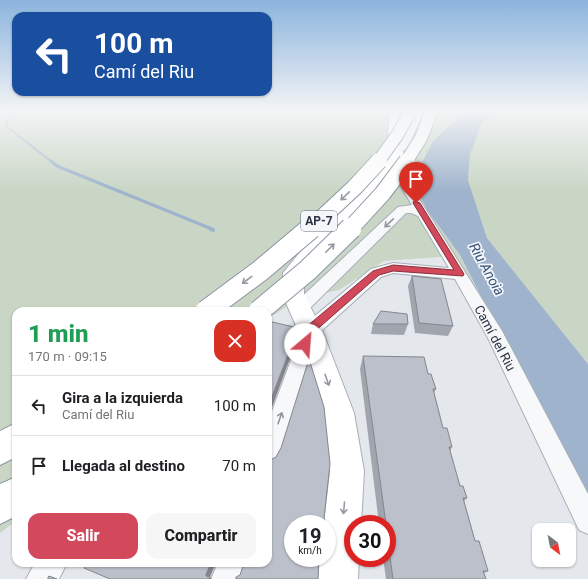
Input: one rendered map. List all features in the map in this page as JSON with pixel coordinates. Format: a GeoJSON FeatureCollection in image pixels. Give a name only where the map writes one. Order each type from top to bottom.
{"type":"FeatureCollection","features":[{"type":"Feature","properties":{"kind":"main road"},"geometry":{"type":"LineString","coordinates":[[338,579],[347,471],[339,413],[305,319],[293,294],[293,273],[320,240],[364,195],[396,152],[396,137]]}},
{"type":"Feature","properties":{"kind":"main road","name":"AP-7"},"geometry":{"type":"LineString","coordinates":[[211,307],[290,247],[350,191],[389,148],[396,137]]}},
{"type":"Feature","properties":{"kind":"main road","name":"AP-7"},"geometry":{"type":"LineString","coordinates":[[264,307],[306,272],[356,223],[396,177],[421,137]]}},
{"type":"Feature","properties":{"kind":"main road"},"geometry":{"type":"LineString","coordinates":[[0,449],[12,442]]}},
{"type":"Feature","properties":{"kind":"main road"},"geometry":{"type":"LineString","coordinates":[[0,506],[12,497]]}},
{"type":"Feature","properties":{"kind":"street"},"geometry":{"type":"LineString","coordinates":[[396,152],[405,137]]}},
{"type":"Feature","properties":{"kind":"street","name":"Camí del Riu"},"geometry":{"type":"LineString","coordinates":[[396,152],[422,213],[496,336],[588,521]]}},
{"type":"Feature","properties":{"kind":"street"},"geometry":{"type":"LineString","coordinates":[[272,440],[305,319],[402,210],[412,209],[422,213]]}},
{"type":"Feature","properties":{"kind":"street"},"geometry":{"type":"LineString","coordinates":[[305,319],[376,273],[393,268],[460,274]]}},
{"type":"Feature","properties":{"kind":"street"},"geometry":{"type":"LineString","coordinates":[[41,579],[50,567]]}},
{"type":"Feature","properties":{"kind":"street"},"geometry":{"type":"LineString","coordinates":[[226,579],[230,567]]}},
{"type":"Feature","properties":{"kind":"green space"},"geometry":{"type":"Polygon","coordinates":[[[0,137],[452,137],[427,210],[460,255],[497,329],[452,256],[384,261],[339,290],[299,298],[272,316],[272,307],[12,307],[12,524],[0,533],[0,137]]]}},
{"type":"Feature","properties":{"kind":"green space"},"geometry":{"type":"Polygon","coordinates":[[[476,137],[588,137],[588,364],[487,238],[468,180],[470,155],[476,137]]]}},
{"type":"Feature","properties":{"kind":"water","name":"Riu Anoia"},"geometry":{"type":"Polygon","coordinates":[[[437,137],[477,137],[470,155],[468,180],[487,238],[588,364],[588,507],[460,255],[427,210],[413,181],[433,141],[437,137]]]}},
{"type":"Feature","properties":{"kind":"building"},"geometry":{"type":"Polygon","coordinates":[[[412,276],[441,279],[453,326],[419,323],[412,276]]]}},
{"type":"Feature","properties":{"kind":"building"},"geometry":{"type":"Polygon","coordinates":[[[381,311],[407,314],[408,324],[373,324],[381,311]]]}},
{"type":"Feature","properties":{"kind":"building"},"geometry":{"type":"Polygon","coordinates":[[[272,322],[298,328],[272,396],[272,322]]]}},
{"type":"Feature","properties":{"kind":"building"},"geometry":{"type":"Polygon","coordinates":[[[363,356],[424,357],[428,374],[431,374],[436,389],[433,389],[443,428],[447,428],[452,447],[449,447],[460,486],[463,486],[467,498],[463,498],[475,541],[479,541],[488,571],[483,571],[486,579],[393,579],[391,567],[396,567],[396,515],[385,515],[363,356]]]}},
{"type":"Feature","properties":{"kind":"building"},"geometry":{"type":"Polygon","coordinates":[[[308,362],[310,362],[324,407],[330,464],[324,515],[284,515],[284,567],[319,567],[318,579],[236,579],[236,577],[240,575],[243,567],[272,567],[272,459],[276,457],[281,448],[308,362]]]}},
{"type":"Feature","properties":{"kind":"building"},"geometry":{"type":"Polygon","coordinates":[[[209,567],[206,576],[210,577],[209,579],[110,579],[84,568],[209,567]]]}},
{"type":"Feature","properties":{"kind":"building"},"geometry":{"type":"Polygon","coordinates":[[[49,576],[57,579],[48,579],[49,576]]]}},
{"type":"Feature","properties":{"kind":"waterway"},"geometry":{"type":"LineString","coordinates":[[20,137],[52,162]]}},
{"type":"Feature","properties":{"kind":"waterway"},"geometry":{"type":"LineString","coordinates":[[51,161],[57,166],[212,229]]}},
{"type":"Feature","properties":{"kind":"waterway"},"geometry":{"type":"LineString","coordinates":[[209,228],[213,230]]}},
{"type":"Feature","properties":{"kind":"route"},"geometry":{"type":"LineString","coordinates":[[305,344],[310,330],[376,273],[393,268],[460,274],[416,203]]}}]}
